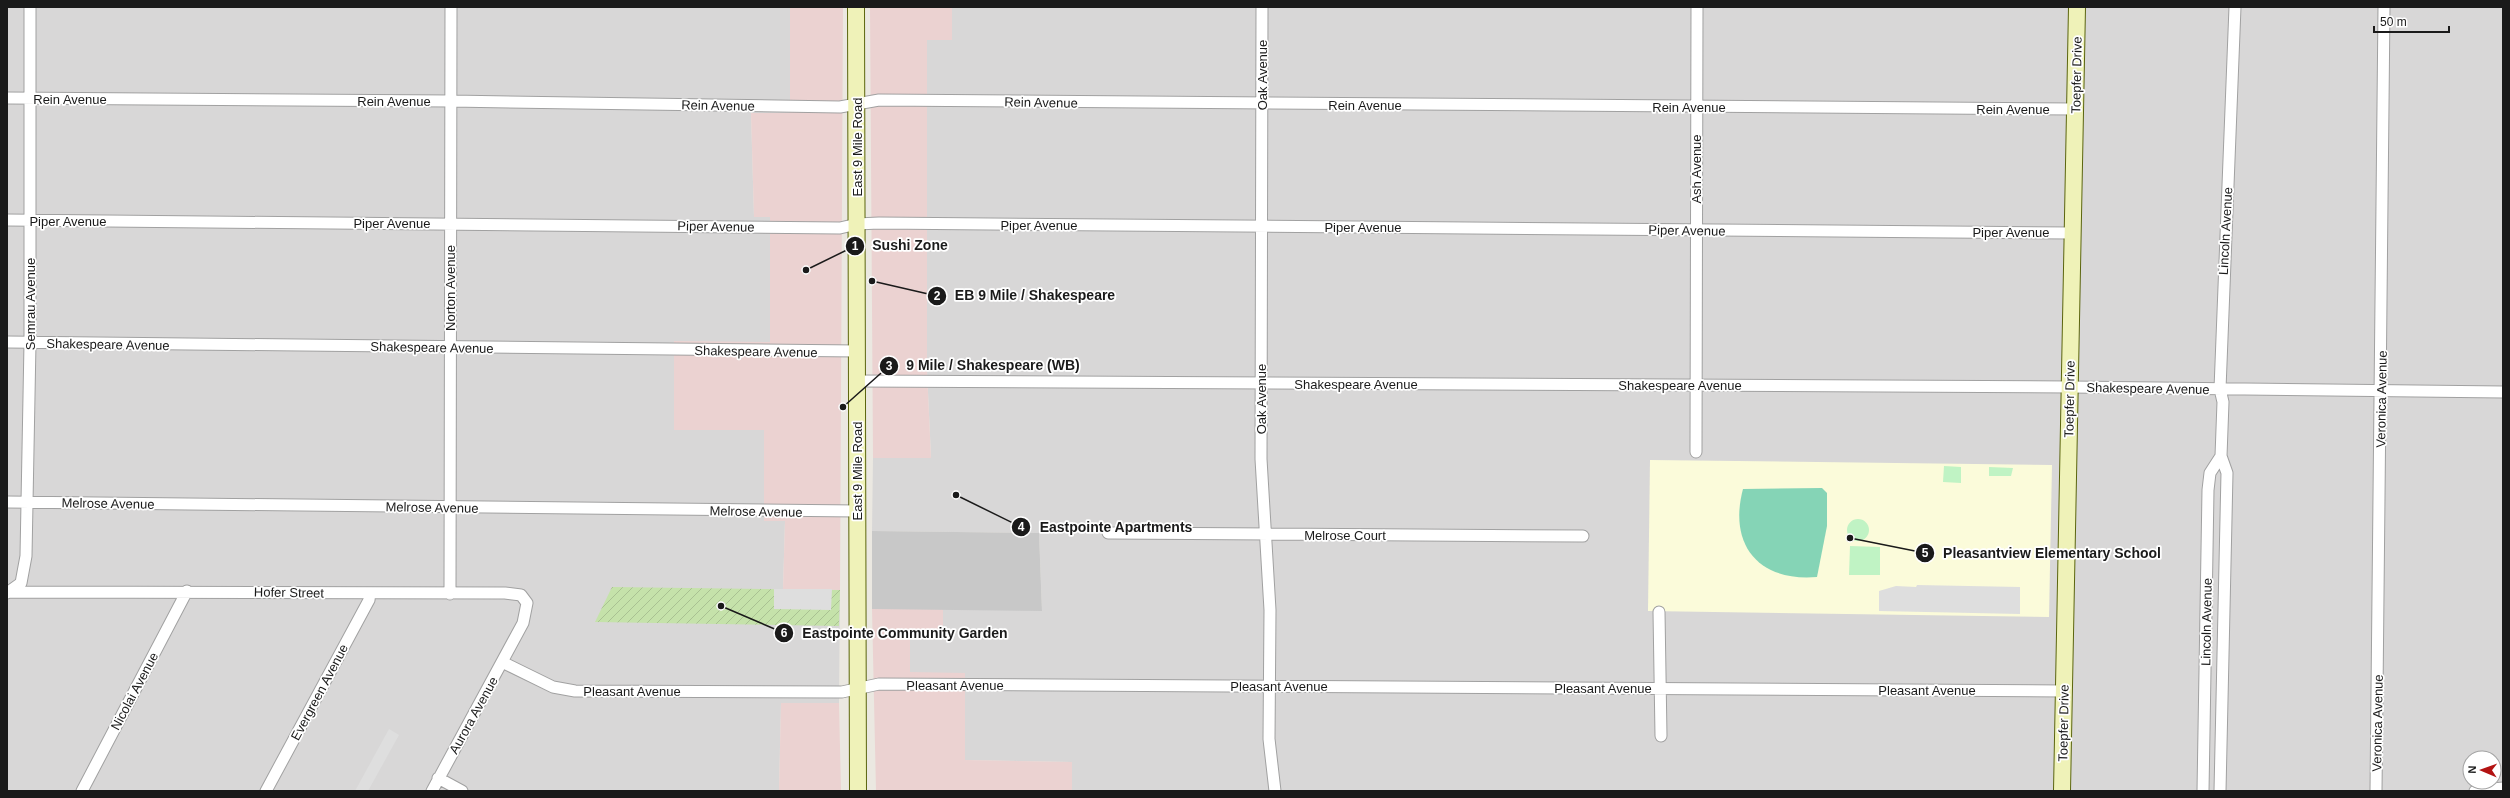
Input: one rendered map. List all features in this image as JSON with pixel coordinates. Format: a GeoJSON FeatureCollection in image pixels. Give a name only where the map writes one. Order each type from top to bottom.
{"type":"FeatureCollection","features":[{"type":"Feature","properties":{"kind":"main road","name":"East 9 Mile Road"},"geometry":{"type":"LineString","coordinates":[[856,7],[858,791]]}},
{"type":"Feature","properties":{"kind":"main road","name":"Toepfer Drive"},"geometry":{"type":"LineString","coordinates":[[2062,791],[2077,7]]}},
{"type":"Feature","properties":{"kind":"street","name":"Semrau Avenue"},"geometry":{"type":"LineString","coordinates":[[8,592],[21,583],[26,556],[31,220],[30,7]]}},
{"type":"Feature","properties":{"kind":"street","name":"Norton Avenue"},"geometry":{"type":"LineString","coordinates":[[450,594],[451,7]]}},
{"type":"Feature","properties":{"kind":"street","name":"Oak Avenue"},"geometry":{"type":"LineString","coordinates":[[1262,7],[1260,459],[1266,535],[1271,686],[1269,739],[1275,791]]}},
{"type":"Feature","properties":{"kind":"street","name":"Ash Avenue"},"geometry":{"type":"LineString","coordinates":[[1696,452],[1697,7]]}},
{"type":"Feature","properties":{"kind":"street","name":"Lincoln Avenue"},"geometry":{"type":"LineString","coordinates":[[2220,791],[2226,473],[2221,456],[2223,402],[2220,389],[2235,7]]}},
{"type":"Feature","properties":{"kind":"street","name":"Veronica Avenue"},"geometry":{"type":"LineString","coordinates":[[2376,791],[2384,7]]}},
{"type":"Feature","properties":{"kind":"street","name":"Rein Avenue"},"geometry":{"type":"LineString","coordinates":[[7,98],[451,101],[840,107],[879,100],[2076,109]]}},
{"type":"Feature","properties":{"kind":"street","name":"Piper Avenue"},"geometry":{"type":"LineString","coordinates":[[7,220],[840,228],[857,224],[2072,233]]}},
{"type":"Feature","properties":{"kind":"street","name":"Shakespeare Avenue"},"geometry":{"type":"LineString","coordinates":[[7,342],[450,348],[857,351]]}},
{"type":"Feature","properties":{"kind":"street","name":"Shakespeare Avenue"},"geometry":{"type":"LineString","coordinates":[[858,381],[2070,387],[2503,392]]}},
{"type":"Feature","properties":{"kind":"street","name":"Lincoln Avenue"},"geometry":{"type":"LineString","coordinates":[[2203,791],[2208,490],[2210,472],[2221,456]]}},
{"type":"Feature","properties":{"kind":"street","name":"Melrose Avenue"},"geometry":{"type":"LineString","coordinates":[[7,502],[857,511]]}},
{"type":"Feature","properties":{"kind":"street","name":"Melrose Court"},"geometry":{"type":"LineString","coordinates":[[1108,533],[1583,536]]}},
{"type":"Feature","properties":{"kind":"street","name":"Hofer Street"},"geometry":{"type":"LineString","coordinates":[[8,592],[187,591],[450,594],[505,593],[521,595],[527,603],[526,615],[515,640]]}},
{"type":"Feature","properties":{"kind":"street","name":"Nicolai Avenue"},"geometry":{"type":"LineString","coordinates":[[82,791],[187,591]]}},
{"type":"Feature","properties":{"kind":"street","name":"Evergreen Avenue"},"geometry":{"type":"LineString","coordinates":[[266,791],[369,600],[370,593]]}},
{"type":"Feature","properties":{"kind":"street"},"geometry":{"type":"LineString","coordinates":[[1659,612],[1659,689],[1661,736]]}},
{"type":"Feature","properties":{"kind":"street","name":"Aurora Avenue"},"geometry":{"type":"LineString","coordinates":[[432,791],[515,640]]}},
{"type":"Feature","properties":{"kind":"street","name":"Pleasant Avenue"},"geometry":{"type":"LineString","coordinates":[[502,662],[553,687],[569,690],[842,692],[858,690],[879,684],[2064,691]]}},
{"type":"Feature","properties":{"kind":"street"},"geometry":{"type":"LineString","coordinates":[[438,778],[462,791]]}},
{"type":"Feature","properties":{"kind":"street"},"geometry":{"type":"LineString","coordinates":[[2475,791],[2503,788]]}},
{"type":"Feature","properties":{"kind":"shaded area"},"geometry":{"type":"Polygon","coordinates":[[[7,7],[790,7],[790,113],[751,113],[754,217],[770,217],[770,343],[674,341],[674,429],[764,430],[764,520],[785,521],[783,589],[840,590],[839,703],[781,704],[779,791],[7,791],[7,7]]]}},
{"type":"Feature","properties":{"kind":"shaded area"},"geometry":{"type":"Polygon","coordinates":[[[790,7],[843,7],[840,590],[783,589],[785,521],[764,521],[764,430],[674,430],[674,341],[770,342],[770,217],[754,217],[751,113],[790,113],[790,7]]]}},
{"type":"Feature","properties":{"kind":"shaded area"},"geometry":{"type":"Polygon","coordinates":[[[870,7],[952,7],[952,40],[927,40],[927,371],[931,458],[873,458],[870,7]]]}},
{"type":"Feature","properties":{"kind":"shaded area"},"geometry":{"type":"Polygon","coordinates":[[[952,7],[2503,7],[2503,791],[1072,791],[1071,762],[965,760],[965,673],[910,673],[910,632],[943,632],[943,609],[1042,610],[1039,533],[872,531],[873,458],[931,457],[927,371],[927,40],[952,40],[952,7]]]}},
{"type":"Feature","properties":{"kind":"shaded area"},"geometry":{"type":"Polygon","coordinates":[[[1650,460],[2052,465],[2049,617],[1648,611],[1650,460]]]}},
{"type":"Feature","properties":{"kind":"shaded area"},"geometry":{"type":"Polygon","coordinates":[[[872,531],[1039,533],[1042,611],[872,609],[872,531]]]}},
{"type":"Feature","properties":{"kind":"shaded area"},"geometry":{"type":"Polygon","coordinates":[[[1917,585],[2020,587],[2020,614],[1879,611],[1879,591],[1896,586],[1916,587],[1917,585]]]}},
{"type":"Feature","properties":{"kind":"shaded area"},"geometry":{"type":"Polygon","coordinates":[[[774,589],[832,589],[831,610],[774,609],[774,589]]]}},
{"type":"Feature","properties":{"kind":"shaded area"},"geometry":{"type":"Polygon","coordinates":[[[872,609],[943,609],[943,632],[910,632],[910,672],[965,673],[965,760],[1072,762],[1072,791],[876,791],[872,609]]]}},
{"type":"Feature","properties":{"kind":"shaded area"},"geometry":{"type":"Polygon","coordinates":[[[781,703],[839,703],[841,791],[779,791],[781,703]]]}},
{"type":"Feature","properties":{"kind":"shaded area"},"geometry":{"type":"Polygon","coordinates":[[[389,729],[399,735],[368,791],[355,791],[389,729]]]}},
{"type":"Feature","properties":{"kind":"green space"},"geometry":{"type":"Polygon","coordinates":[[[1944,466],[1961,467],[1961,483],[1943,482],[1944,466]]]}},
{"type":"Feature","properties":{"kind":"green space"},"geometry":{"type":"Polygon","coordinates":[[[1989,467],[2013,468],[2011,476],[1989,476],[1989,467]]]}},
{"type":"Feature","properties":{"kind":"green space"},"geometry":{"type":"Polygon","coordinates":[[[1822,488],[1827,493],[1827,526],[1817,577],[1797,577],[1779,573],[1764,566],[1753,556],[1745,543],[1740,527],[1739,509],[1743,489],[1822,488]]]}},
{"type":"Feature","properties":{"kind":"green space"},"geometry":{"type":"Polygon","coordinates":[[[1854,519],[1862,519],[1869,526],[1869,534],[1862,541],[1854,541],[1847,534],[1847,526],[1854,519]]]}},
{"type":"Feature","properties":{"kind":"green space"},"geometry":{"type":"Polygon","coordinates":[[[1850,546],[1880,547],[1880,575],[1849,575],[1850,546]]]}},
{"type":"Feature","properties":{"kind":"green space"},"geometry":{"type":"Polygon","coordinates":[[[612,587],[840,590],[839,626],[595,622],[612,587]]]}},
{"type":"Feature","properties":{"kind":"place","name":"Sushi Zone"},"geometry":{"type":"Point","coordinates":[806,270]}},
{"type":"Feature","properties":{"kind":"place","name":"EB 9 Mile / Shakespeare"},"geometry":{"type":"Point","coordinates":[872,281]}},
{"type":"Feature","properties":{"kind":"place","name":"9 Mile / Shakespeare (WB)"},"geometry":{"type":"Point","coordinates":[843,407]}},
{"type":"Feature","properties":{"kind":"place","name":"Eastpointe Apartments"},"geometry":{"type":"Point","coordinates":[956,495]}},
{"type":"Feature","properties":{"kind":"place","name":"Pleasantview Elementary School"},"geometry":{"type":"Point","coordinates":[1850,538]}},
{"type":"Feature","properties":{"kind":"place","name":"Eastpointe Community Garden"},"geometry":{"type":"Point","coordinates":[721,606]}}]}
